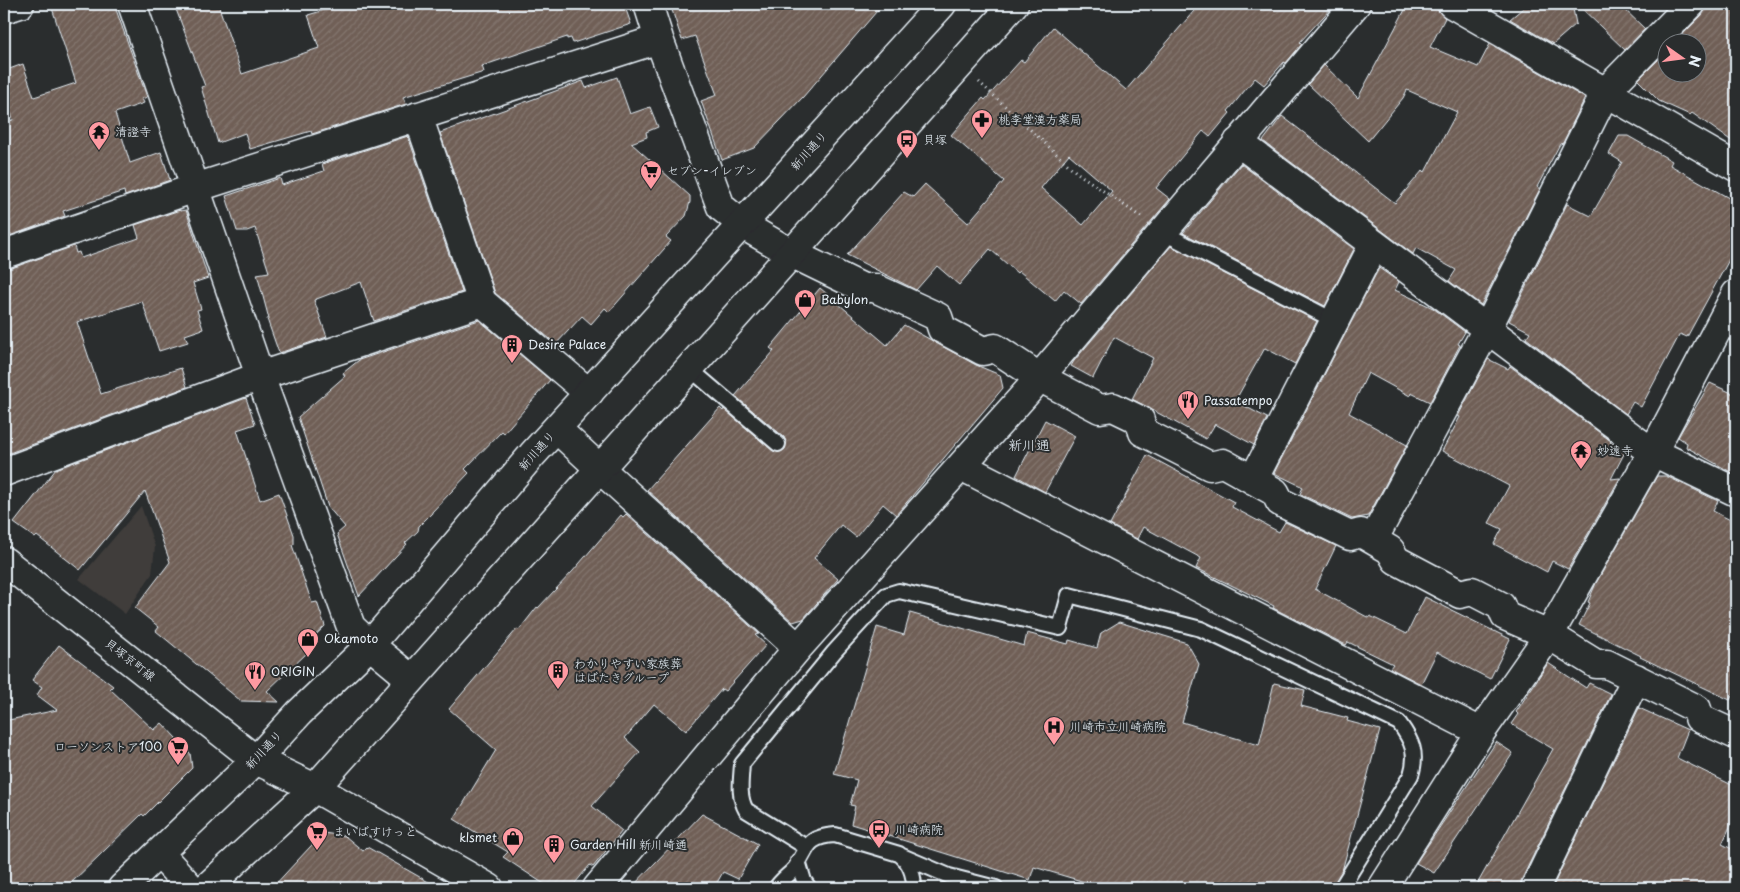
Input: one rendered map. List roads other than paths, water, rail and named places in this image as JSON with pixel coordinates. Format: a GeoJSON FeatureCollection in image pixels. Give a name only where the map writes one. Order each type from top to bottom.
{"type":"FeatureCollection","features":[{"type":"Feature","properties":{"kind":"street"},"geometry":{"type":"LineString","coordinates":[[4,9],[20,4]]}},
{"type":"Feature","properties":{"kind":"street"},"geometry":{"type":"LineString","coordinates":[[132,4],[260,376],[350,627],[411,679]]}},
{"type":"Feature","properties":{"kind":"street"},"geometry":{"type":"LineString","coordinates":[[648,4],[721,207],[743,225],[791,253],[863,288],[874,288],[938,317],[942,329],[983,351],[995,348],[1039,377],[1100,409],[1113,407],[1140,420],[1143,432],[1210,466],[1223,463],[1275,492],[1280,502],[1350,536],[1361,533],[1390,550],[1396,560],[1460,594],[1472,591],[1500,606],[1505,616],[1549,635],[1596,664],[1607,664],[1697,708],[1699,718],[1736,736]]}},
{"type":"Feature","properties":{"kind":"street","name":"新川通り"},"geometry":{"type":"LineString","coordinates":[[122,888],[256,760],[299,713],[370,646],[557,428],[942,4]]}},
{"type":"Feature","properties":{"kind":"street"},"geometry":{"type":"LineString","coordinates":[[206,888],[315,788],[1014,4]]}},
{"type":"Feature","properties":{"kind":"street"},"geometry":{"type":"LineString","coordinates":[[597,888],[798,648],[1039,377],[1356,4]]}},
{"type":"Feature","properties":{"kind":"street"},"geometry":{"type":"LineString","coordinates":[[1452,4],[1736,167]]}},
{"type":"Feature","properties":{"kind":"street"},"geometry":{"type":"LineString","coordinates":[[1374,540],[1487,329],[1606,91],[1691,4]]}},
{"type":"Feature","properties":{"kind":"street"},"geometry":{"type":"LineString","coordinates":[[4,254],[195,188],[659,39]]}},
{"type":"Feature","properties":{"kind":"street"},"geometry":{"type":"LineString","coordinates":[[418,116],[482,302],[589,393]]}},
{"type":"Feature","properties":{"kind":"street"},"geometry":{"type":"LineString","coordinates":[[1238,142],[1653,452],[1736,492]]}},
{"type":"Feature","properties":{"kind":"street"},"geometry":{"type":"LineString","coordinates":[[1254,480],[1374,244]]}},
{"type":"Feature","properties":{"kind":"street"},"geometry":{"type":"LineString","coordinates":[[1390,886],[1481,732],[1549,635],[1653,452],[1728,330],[1736,294]]}},
{"type":"Feature","properties":{"kind":"street"},"geometry":{"type":"LineString","coordinates":[[4,472],[260,376],[482,302]]}},
{"type":"Feature","properties":{"kind":"street"},"geometry":{"type":"LineString","coordinates":[[557,428],[798,648]]}},
{"type":"Feature","properties":{"kind":"street"},"geometry":{"type":"LineString","coordinates":[[961,466],[1481,732]]}},
{"type":"Feature","properties":{"kind":"street","name":"貝塚京町線"},"geometry":{"type":"LineString","coordinates":[[4,561],[256,760],[315,788],[489,888]]}},
{"type":"Feature","properties":{"kind":"street"},"geometry":{"type":"LineString","coordinates":[[1535,888],[1636,678]]}},
{"type":"Feature","properties":{"kind":"street"},"geometry":{"type":"LineString","coordinates":[[158,853],[191,888]]}},
{"type":"Feature","properties":{"kind":"lane"},"geometry":{"type":"LineString","coordinates":[[1162,232],[1335,321]]}},
{"type":"Feature","properties":{"kind":"lane"},"geometry":{"type":"LineString","coordinates":[[689,368],[778,444]]}},
{"type":"Feature","properties":{"kind":"lane"},"geometry":{"type":"LineString","coordinates":[[806,847],[746,810],[742,803],[740,787],[742,764],[834,652],[886,595],[899,591],[1060,628],[1069,595],[1201,629],[1399,723],[1408,736],[1414,750],[1415,763],[1411,775],[1341,888]]}},
{"type":"Feature","properties":{"kind":"lane"},"geometry":{"type":"LineString","coordinates":[[776,888],[795,868],[806,847],[826,836],[835,835],[899,854],[949,876],[996,888]]}},
{"type":"Feature","properties":{"kind":"lane"},"geometry":{"type":"LineString","coordinates":[[899,854],[905,858],[910,869],[914,888]]}},
{"type":"Feature","properties":{"kind":"lane"},"geometry":{"type":"LineString","coordinates":[[798,861],[804,881],[809,888]]}},
{"type":"Feature","properties":{"kind":"place","name":"桃李堂漢方薬局"},"geometry":{"type":"Point","coordinates":[982,139]}},
{"type":"Feature","properties":{"kind":"place","name":"清證寺"},"geometry":{"type":"Point","coordinates":[99,151]}},
{"type":"Feature","properties":{"kind":"place","name":"貝塚"},"geometry":{"type":"Point","coordinates":[907,159]}},
{"type":"Feature","properties":{"kind":"place","name":"セブン-イレブン"},"geometry":{"type":"Point","coordinates":[651,190]}},
{"type":"Feature","properties":{"kind":"place","name":"Babylon"},"geometry":{"type":"Point","coordinates":[805,319]}},
{"type":"Feature","properties":{"kind":"place","name":"Desire Palace"},"geometry":{"type":"Point","coordinates":[512,364]}},
{"type":"Feature","properties":{"kind":"place","name":"Passatempo"},"geometry":{"type":"Point","coordinates":[1188,420]}},
{"type":"Feature","properties":{"kind":"place","name":"妙遠寺"},"geometry":{"type":"Point","coordinates":[1581,470]}},
{"type":"Feature","properties":{"kind":"place","name":"Okamoto"},"geometry":{"type":"Point","coordinates":[308,658]}},
{"type":"Feature","properties":{"kind":"place","name":"わかりやすい家族葬 はばたきグループ"},"geometry":{"type":"Point","coordinates":[558,690]}},
{"type":"Feature","properties":{"kind":"place","name":"ORIGIN"},"geometry":{"type":"Point","coordinates":[255,691]}},
{"type":"Feature","properties":{"kind":"place","name":"川崎市立川崎病院"},"geometry":{"type":"Point","coordinates":[1054,746]}},
{"type":"Feature","properties":{"kind":"place","name":"ローソンストア100"},"geometry":{"type":"Point","coordinates":[178,766]}},
{"type":"Feature","properties":{"kind":"place","name":"川崎病院"},"geometry":{"type":"Point","coordinates":[879,849]}},
{"type":"Feature","properties":{"kind":"place","name":"まいばすけっと"},"geometry":{"type":"Point","coordinates":[317,851]}},
{"type":"Feature","properties":{"kind":"place","name":"klsmet"},"geometry":{"type":"Point","coordinates":[513,857]}},
{"type":"Feature","properties":{"kind":"place","name":"Garden Hill 新川崎通"},"geometry":{"type":"Point","coordinates":[554,864]}},
{"type":"Feature","properties":{"kind":"district","name":"新川通"},"geometry":{"type":"Point","coordinates":[1029,445]}}]}
